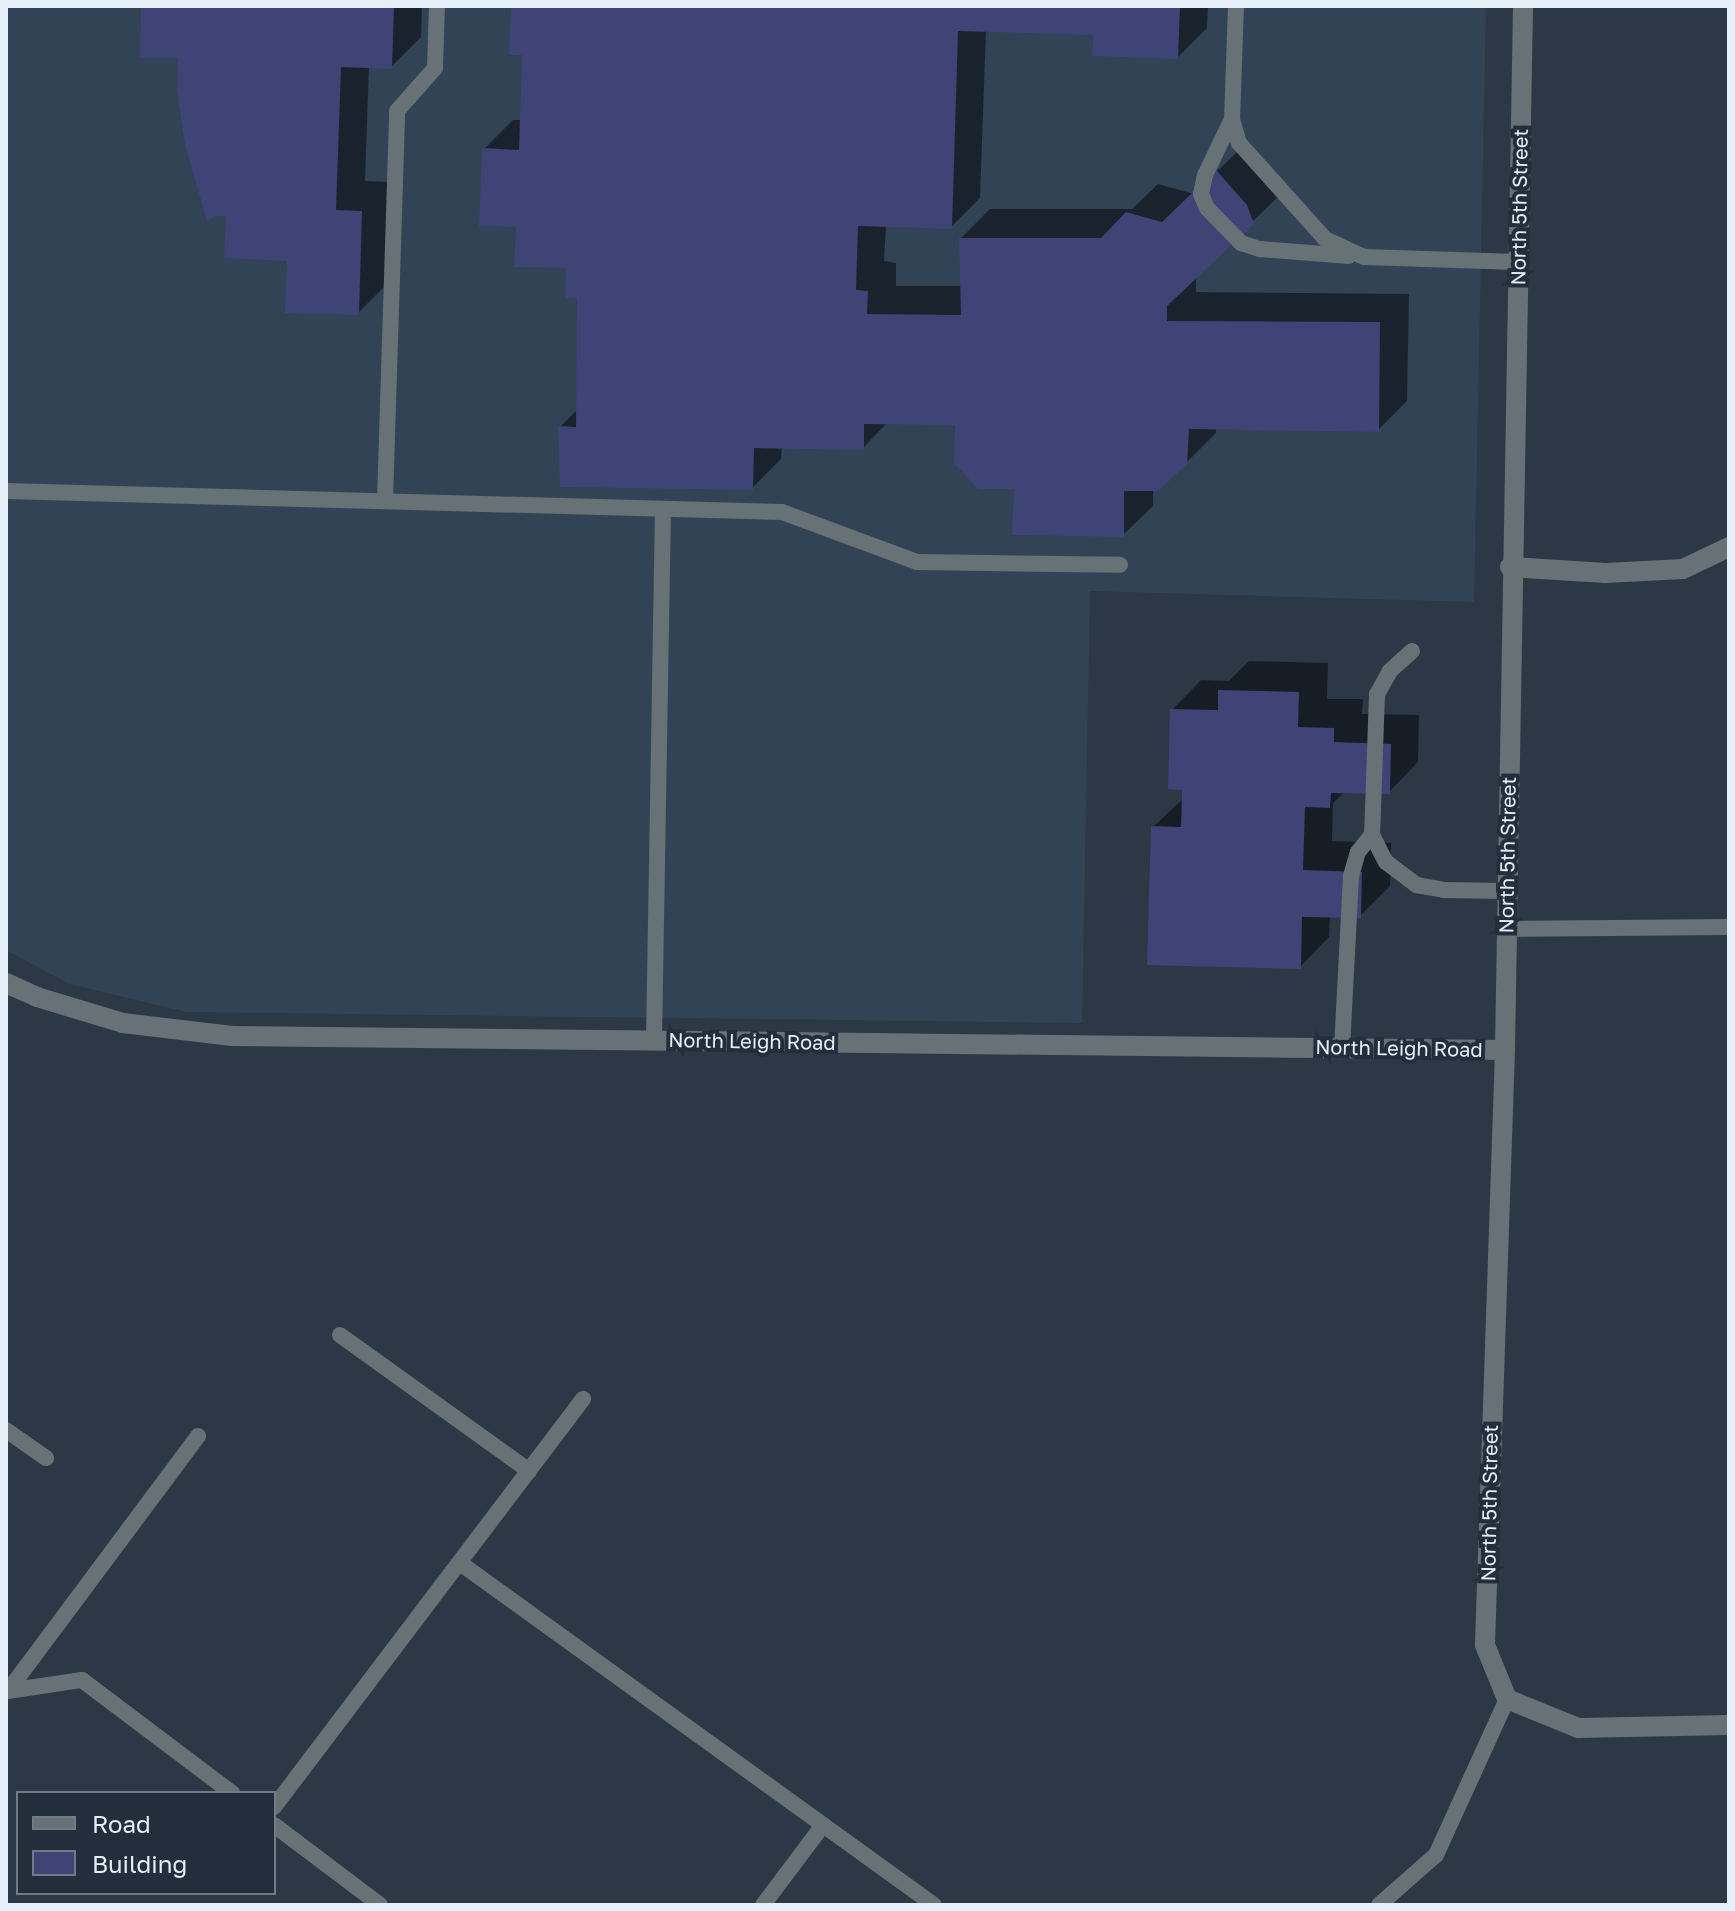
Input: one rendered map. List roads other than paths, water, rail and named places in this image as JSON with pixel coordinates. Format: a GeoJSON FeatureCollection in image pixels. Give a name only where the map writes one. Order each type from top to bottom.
{"type":"FeatureCollection","features":[{"type":"Feature","properties":{"kind":"street","name":"North 5th Street"},"geometry":{"type":"LineString","coordinates":[[1507,1699],[1485,1645],[1505,1050],[1510,567],[1523,6]]}},
{"type":"Feature","properties":{"kind":"street"},"geometry":{"type":"LineString","coordinates":[[1510,567],[1606,573],[1683,569],[1729,547]]}},
{"type":"Feature","properties":{"kind":"street","name":"North Leigh Road"},"geometry":{"type":"LineString","coordinates":[[6,983],[37,997],[123,1023],[232,1036],[1505,1050]]}},
{"type":"Feature","properties":{"kind":"street"},"geometry":{"type":"LineString","coordinates":[[1507,1699],[1578,1728],[1729,1725]]}},
{"type":"Feature","properties":{"kind":"lane"},"geometry":{"type":"LineString","coordinates":[[385,500],[397,111],[435,68],[437,6]]}},
{"type":"Feature","properties":{"kind":"lane"},"geometry":{"type":"LineString","coordinates":[[1236,6],[1232,119],[1239,143],[1325,239],[1364,257]]}},
{"type":"Feature","properties":{"kind":"lane"},"geometry":{"type":"LineString","coordinates":[[1232,119],[1205,175],[1201,194],[1207,208],[1241,243],[1260,249],[1364,257],[1517,262]]}},
{"type":"Feature","properties":{"kind":"lane"},"geometry":{"type":"LineString","coordinates":[[6,491],[782,512],[917,562],[1120,565]]}},
{"type":"Feature","properties":{"kind":"lane"},"geometry":{"type":"LineString","coordinates":[[654,1040],[663,509]]}},
{"type":"Feature","properties":{"kind":"lane"},"geometry":{"type":"LineString","coordinates":[[1412,651],[1390,671],[1377,694],[1372,835],[1386,862],[1416,885],[1443,890],[1506,891]]}},
{"type":"Feature","properties":{"kind":"lane"},"geometry":{"type":"LineString","coordinates":[[1342,1048],[1351,876],[1358,852],[1372,835]]}},
{"type":"Feature","properties":{"kind":"lane"},"geometry":{"type":"LineString","coordinates":[[1506,929],[1729,927]]}},
{"type":"Feature","properties":{"kind":"lane"},"geometry":{"type":"LineString","coordinates":[[340,1335],[529,1471]]}},
{"type":"Feature","properties":{"kind":"lane"},"geometry":{"type":"LineString","coordinates":[[276,1804],[583,1399]]}},
{"type":"Feature","properties":{"kind":"lane"},"geometry":{"type":"LineString","coordinates":[[6,1430],[46,1458]]}},
{"type":"Feature","properties":{"kind":"lane"},"geometry":{"type":"LineString","coordinates":[[7,1691],[198,1436]]}},
{"type":"Feature","properties":{"kind":"lane"},"geometry":{"type":"LineString","coordinates":[[460,1563],[934,1905]]}},
{"type":"Feature","properties":{"kind":"lane"},"geometry":{"type":"LineString","coordinates":[[7,1691],[82,1680],[229,1791]]}},
{"type":"Feature","properties":{"kind":"lane"},"geometry":{"type":"LineString","coordinates":[[1379,1905],[1436,1855],[1507,1699]]}},
{"type":"Feature","properties":{"kind":"lane"},"geometry":{"type":"LineString","coordinates":[[763,1905],[823,1825]]}},
{"type":"Feature","properties":{"kind":"lane"},"geometry":{"type":"LineString","coordinates":[[276,1827],[380,1905]]}}]}
